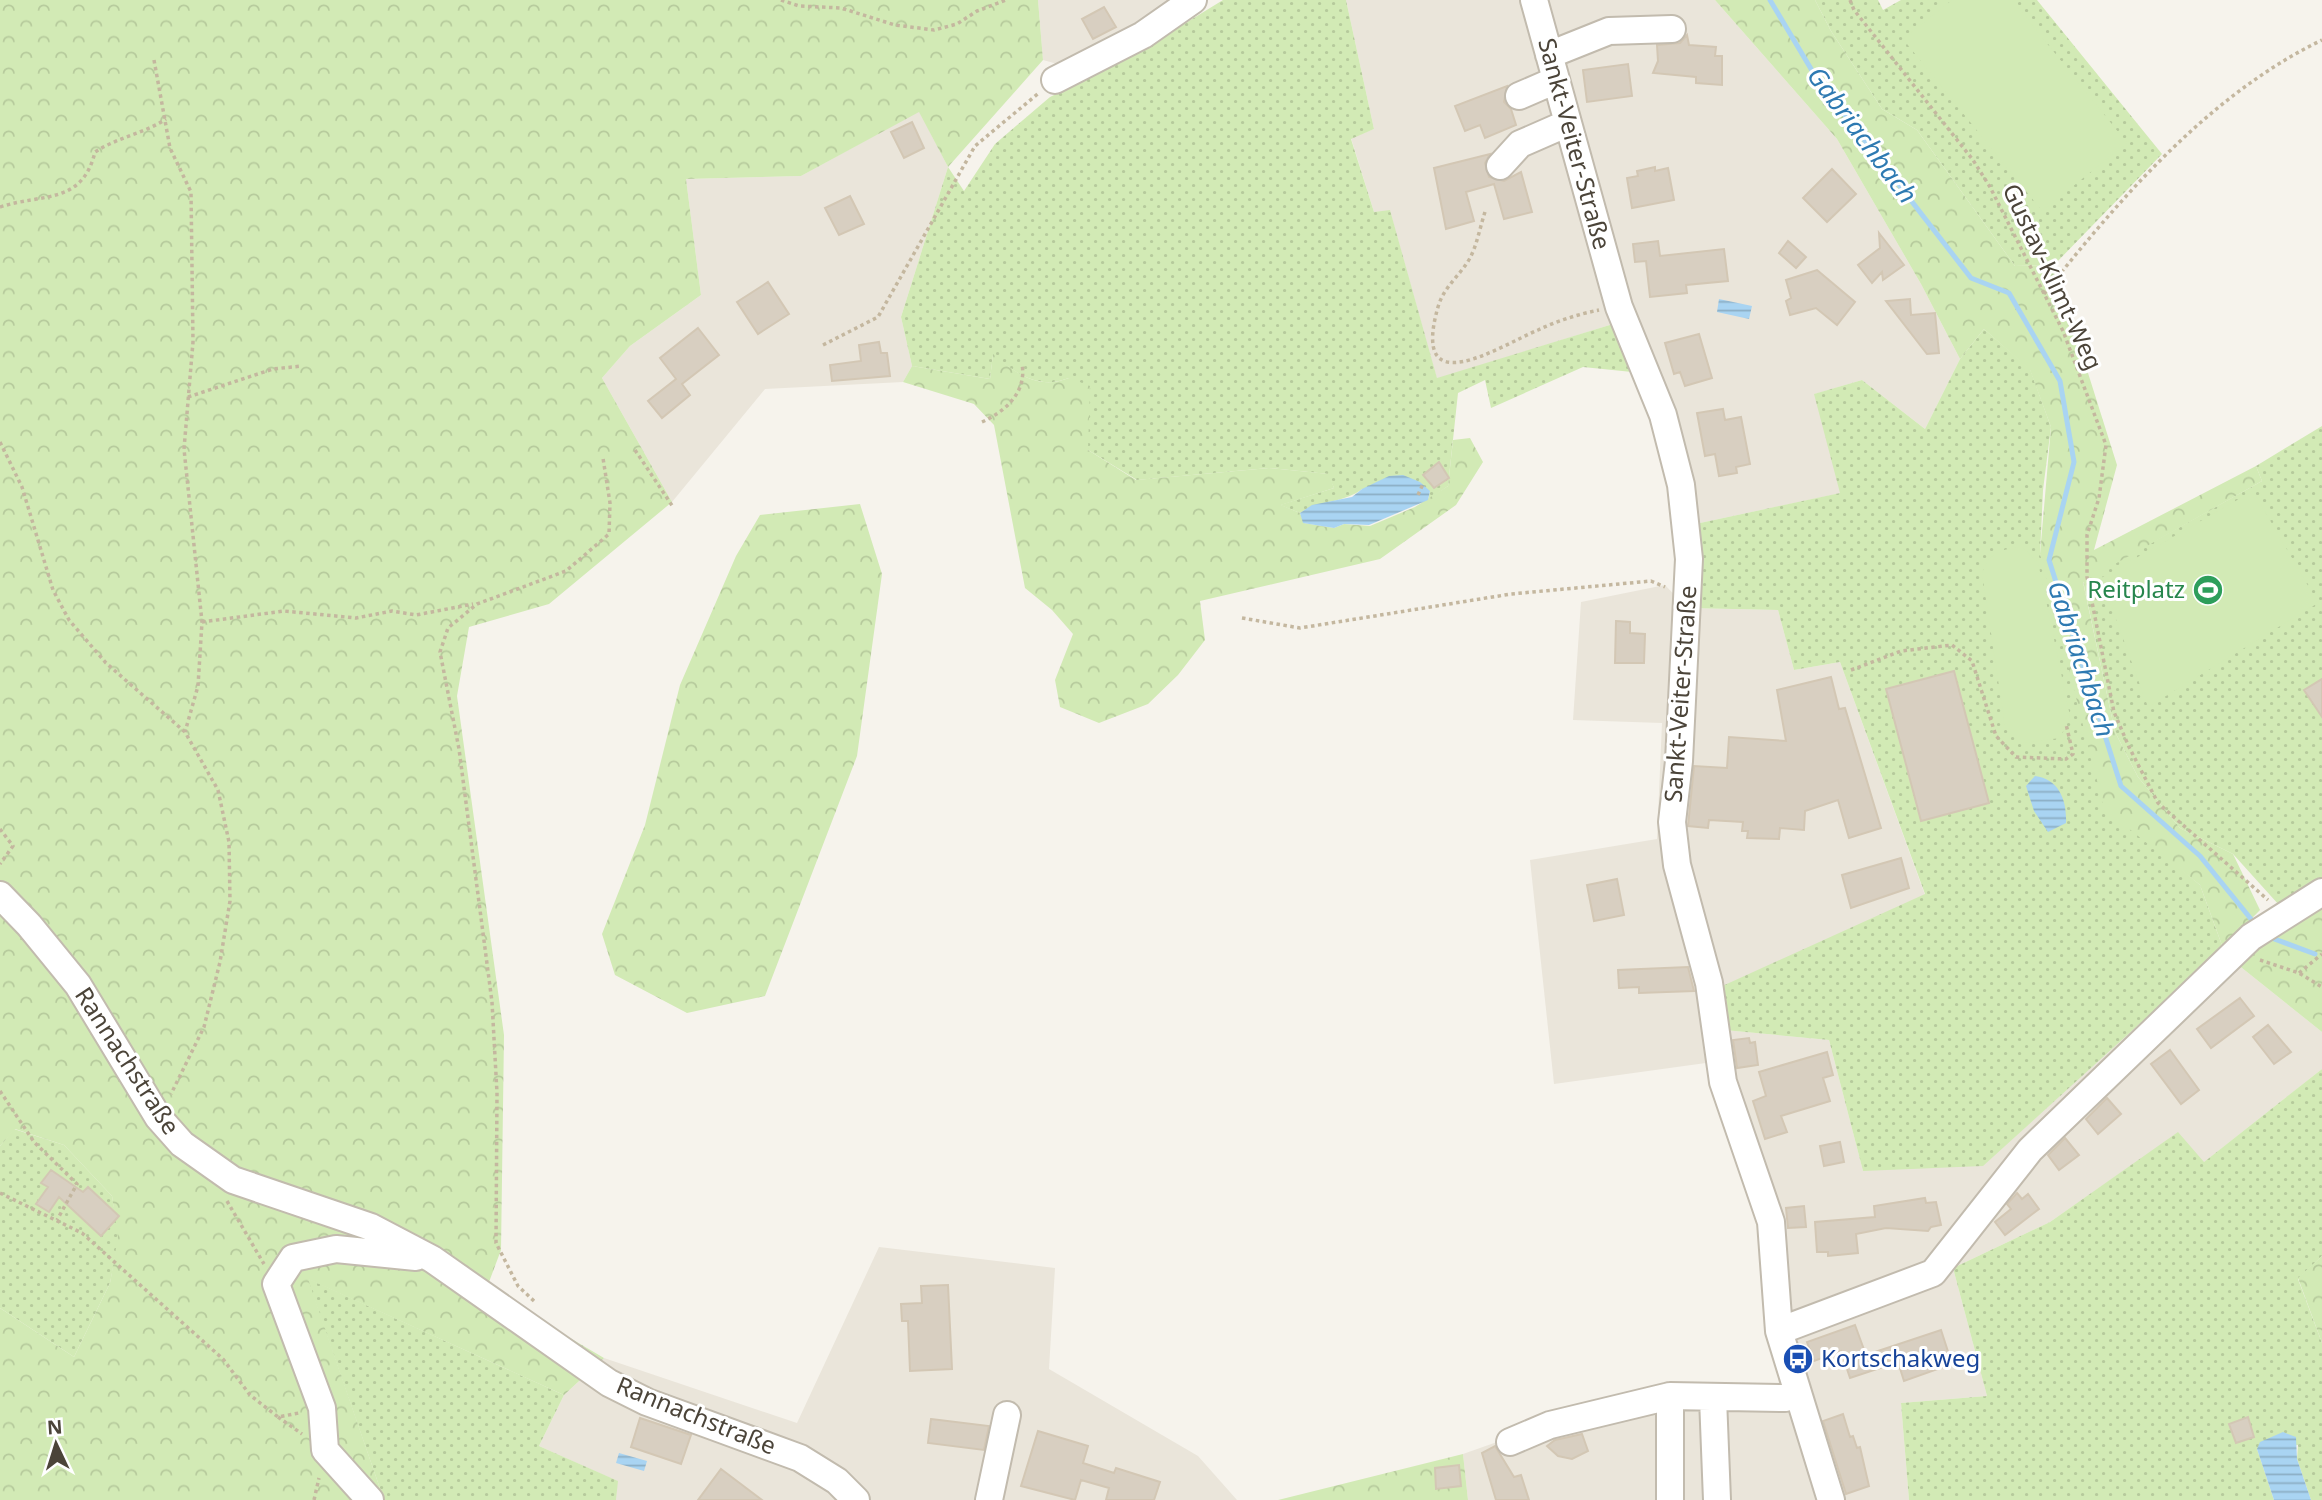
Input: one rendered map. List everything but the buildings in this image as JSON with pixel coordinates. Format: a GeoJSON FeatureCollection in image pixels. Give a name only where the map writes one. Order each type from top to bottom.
{"type":"FeatureCollection","features":[{"type":"Feature","properties":{"kind":"street"},"geometry":{"type":"LineString","coordinates":[[1055,80],[1143,35],[1192,0]]}},
{"type":"Feature","properties":{"kind":"street","name":"Sankt-Veiter-Straße"},"geometry":{"type":"LineString","coordinates":[[1534,0],[1619,307],[1663,415],[1681,485],[1689,559],[1679,761],[1672,822],[1677,865],[1709,984],[1723,1082],[1770,1222],[1779,1331],[1831,1500]]}},
{"type":"Feature","properties":{"kind":"street"},"geometry":{"type":"LineString","coordinates":[[1519,96],[1552,67],[1609,31],[1672,29]]}},
{"type":"Feature","properties":{"kind":"street"},"geometry":{"type":"LineString","coordinates":[[1500,166],[1520,144],[1568,123]]}},
{"type":"Feature","properties":{"kind":"street"},"geometry":{"type":"LineString","coordinates":[[1779,1331],[1933,1273],[2030,1150],[2262,932],[2322,892]]}},
{"type":"Feature","properties":{"kind":"street","name":"Rannachstraße"},"geometry":{"type":"LineString","coordinates":[[0,895],[29,925],[78,985],[158,1117],[182,1144],[233,1180],[371,1227],[432,1259],[609,1383],[647,1402],[800,1458],[837,1480],[856,1500]]}},
{"type":"Feature","properties":{"kind":"street","name":"Rannachstraße"},"geometry":{"type":"LineString","coordinates":[[276,1284],[293,1258],[336,1249],[432,1259]]}},
{"type":"Feature","properties":{"kind":"street"},"geometry":{"type":"LineString","coordinates":[[276,1284],[322,1408],[326,1450],[370,1500]]}},
{"type":"Feature","properties":{"kind":"street"},"geometry":{"type":"LineString","coordinates":[[1510,1442],[1549,1425],[1670,1396],[1785,1398],[1798,1394]]}},
{"type":"Feature","properties":{"kind":"street"},"geometry":{"type":"LineString","coordinates":[[1670,1396],[1670,1500]]}},
{"type":"Feature","properties":{"kind":"street"},"geometry":{"type":"LineString","coordinates":[[1713,1398],[1717,1500]]}},
{"type":"Feature","properties":{"kind":"street"},"geometry":{"type":"LineString","coordinates":[[989,1500],[1007,1415]]}},
{"type":"Feature","properties":{"kind":"path"},"geometry":{"type":"LineString","coordinates":[[781,0],[799,6],[841,8],[895,25],[934,30],[957,24],[1006,0]]}},
{"type":"Feature","properties":{"kind":"path","name":"Gustav-Klimt-Weg"},"geometry":{"type":"LineString","coordinates":[[1850,0],[1854,10],[1973,160],[1990,187],[2063,331],[2106,444],[2099,498],[2087,535],[2087,577],[2114,712],[2158,803],[2226,866],[2262,932]]}},
{"type":"Feature","properties":{"kind":"path"},"geometry":{"type":"LineString","coordinates":[[2044,294],[2080,248],[2194,128],[2235,94],[2322,40]]}},
{"type":"Feature","properties":{"kind":"path"},"geometry":{"type":"LineString","coordinates":[[154,60],[170,148],[191,192],[193,342],[184,449],[202,622],[198,686],[185,732]]}},
{"type":"Feature","properties":{"kind":"path"},"geometry":{"type":"LineString","coordinates":[[823,345],[878,317],[975,145],[1055,80]]}},
{"type":"Feature","properties":{"kind":"path"},"geometry":{"type":"LineString","coordinates":[[0,207],[71,190],[90,173],[95,152],[116,139],[145,132],[166,119]]}},
{"type":"Feature","properties":{"kind":"path"},"geometry":{"type":"LineString","coordinates":[[1485,212],[1470,258],[1445,288],[1439,305],[1432,345],[1438,357],[1454,363],[1472,362],[1540,329],[1586,312],[1619,307]]}},
{"type":"Feature","properties":{"kind":"path"},"geometry":{"type":"LineString","coordinates":[[982,422],[1010,405],[1024,377],[1022,365]]}},
{"type":"Feature","properties":{"kind":"path"},"geometry":{"type":"LineString","coordinates":[[188,397],[273,369],[302,366]]}},
{"type":"Feature","properties":{"kind":"path"},"geometry":{"type":"LineString","coordinates":[[0,442],[22,487],[53,590],[69,620],[106,663],[185,732],[218,790],[229,842],[229,901],[220,962],[204,1027],[158,1117]]}},
{"type":"Feature","properties":{"kind":"path"},"geometry":{"type":"LineString","coordinates":[[635,450],[673,508]]}},
{"type":"Feature","properties":{"kind":"path"},"geometry":{"type":"LineString","coordinates":[[202,622],[284,611],[356,618],[392,611],[415,615],[477,604],[566,571],[609,534],[610,503],[603,458]]}},
{"type":"Feature","properties":{"kind":"path"},"geometry":{"type":"LineString","coordinates":[[1418,495],[1423,484]]}},
{"type":"Feature","properties":{"kind":"path"},"geometry":{"type":"LineString","coordinates":[[1242,618],[1300,628],[1511,594],[1651,581],[1687,597]]}},
{"type":"Feature","properties":{"kind":"path"},"geometry":{"type":"LineString","coordinates":[[477,604],[447,628],[440,652],[459,749],[492,1002],[498,1093],[496,1243],[518,1286],[540,1307]]}},
{"type":"Feature","properties":{"kind":"path"},"geometry":{"type":"LineString","coordinates":[[1851,670],[1901,651],[1952,645],[1972,661],[1996,736],[2016,757],[2066,759],[2073,754],[2066,724]]}},
{"type":"Feature","properties":{"kind":"path"},"geometry":{"type":"LineString","coordinates":[[0,829],[13,846],[0,864]]}},
{"type":"Feature","properties":{"kind":"path"},"geometry":{"type":"LineString","coordinates":[[2262,932],[2299,973],[2322,987]]}},
{"type":"Feature","properties":{"kind":"path"},"geometry":{"type":"LineString","coordinates":[[2299,973],[2322,954]]}},
{"type":"Feature","properties":{"kind":"path"},"geometry":{"type":"LineString","coordinates":[[0,1091],[34,1142],[77,1184],[56,1220]]}},
{"type":"Feature","properties":{"kind":"path"},"geometry":{"type":"LineString","coordinates":[[0,1193],[82,1233],[214,1350],[250,1395],[278,1417],[322,1408]]}},
{"type":"Feature","properties":{"kind":"path"},"geometry":{"type":"LineString","coordinates":[[223,1196],[276,1284]]}},
{"type":"Feature","properties":{"kind":"shaded area"},"geometry":{"type":"Polygon","coordinates":[[[1038,0],[1186,0],[1061,65],[1043,60],[1038,0]]]}},
{"type":"Feature","properties":{"kind":"shaded area"},"geometry":{"type":"Polygon","coordinates":[[[1346,0],[1715,0],[1837,139],[1921,284],[1960,359],[1925,429],[1862,380],[1815,394],[1841,493],[1686,526],[1667,464],[1613,324],[1437,379],[1390,211],[1374,212],[1351,138],[1374,129],[1346,0]]]}},
{"type":"Feature","properties":{"kind":"shaded area"},"geometry":{"type":"Polygon","coordinates":[[[919,111],[948,167],[901,317],[912,366],[903,382],[765,389],[672,502],[602,378],[630,346],[701,295],[686,179],[801,176],[919,111]]]}},
{"type":"Feature","properties":{"kind":"shaded area"},"geometry":{"type":"Polygon","coordinates":[[[1665,585],[1687,608],[1778,610],[1794,670],[1840,662],[1925,895],[1724,1030],[1829,1040],[1863,1171],[2223,948],[2232,960],[2322,1032],[2322,1069],[2203,1163],[2178,1133],[2050,1222],[1953,1268],[1987,1396],[1901,1403],[1909,1500],[1468,1500],[1463,1454],[1650,1388],[1779,1388],[1766,1180],[1713,1062],[1554,1084],[1530,860],[1657,839],[1662,723],[1573,720],[1581,602],[1665,585]]]}},
{"type":"Feature","properties":{"kind":"shaded area"},"geometry":{"type":"Polygon","coordinates":[[[879,1247],[1055,1268],[1049,1369],[1198,1456],[1237,1500],[616,1500],[617,1481],[539,1446],[564,1395],[604,1358],[797,1423],[879,1247]]]}},
{"type":"Feature","properties":{"kind":"green space"},"geometry":{"type":"Polygon","coordinates":[[[0,0],[1038,0],[1043,60],[948,167],[919,112],[801,176],[686,179],[701,295],[630,346],[602,378],[672,502],[549,604],[469,627],[457,696],[504,1035],[501,1250],[489,1282],[553,1328],[604,1358],[564,1395],[308,1279],[384,1500],[0,1500],[0,1308],[74,1357],[110,1283],[118,1237],[112,1196],[64,1145],[15,1129],[0,1146],[0,0]]]}},
{"type":"Feature","properties":{"kind":"green space"},"geometry":{"type":"Polygon","coordinates":[[[1223,0],[1346,0],[1374,129],[1351,139],[1374,212],[1390,210],[1437,378],[1613,324],[1632,372],[1583,367],[1491,408],[1485,380],[1458,393],[1448,486],[1428,500],[1430,491],[1362,489],[1348,497],[1300,513],[1280,505],[1334,488],[1328,474],[1269,468],[1137,480],[1088,450],[1069,378],[1047,382],[1028,378],[993,355],[990,379],[912,366],[901,317],[948,167],[964,191],[995,144],[1050,97],[1127,59],[1223,0]]]}},
{"type":"Feature","properties":{"kind":"green space"},"geometry":{"type":"Polygon","coordinates":[[[1715,0],[1815,0],[1831,31],[1882,109],[1917,130],[2015,266],[2054,265],[2117,465],[2094,550],[2256,466],[2262,481],[2083,582],[2115,732],[2138,777],[2180,828],[2233,854],[2260,910],[2223,948],[2200,885],[2104,809],[2040,554],[2051,427],[2030,370],[1984,329],[1960,359],[1921,284],[1837,139],[1715,0]]]}},
{"type":"Feature","properties":{"kind":"green space"},"geometry":{"type":"Polygon","coordinates":[[[1815,0],[1878,0],[1883,10],[1901,0],[2037,0],[2162,154],[2054,265],[2015,266],[1917,130],[1882,109],[1831,31],[1815,0]]]}},
{"type":"Feature","properties":{"kind":"green space"},"geometry":{"type":"Polygon","coordinates":[[[1952,0],[2012,0],[2127,143],[2042,211],[1903,39],[1952,0]]]}},
{"type":"Feature","properties":{"kind":"green space"},"geometry":{"type":"Polygon","coordinates":[[[1984,329],[2030,369],[2051,427],[2043,490],[2040,554],[2157,849],[2200,885],[2223,948],[1983,1166],[1863,1171],[1829,1040],[1724,1030],[1718,988],[1925,894],[1840,662],[1794,670],[1778,610],[1687,608],[1686,526],[1840,493],[1814,394],[1862,380],[1925,429],[1960,359],[1984,329]]]}},
{"type":"Feature","properties":{"kind":"green space"},"geometry":{"type":"Polygon","coordinates":[[[993,354],[1028,378],[1047,382],[1069,378],[1090,386],[1088,450],[1136,480],[1269,468],[1329,474],[1334,488],[1281,505],[1300,513],[1304,523],[1334,528],[1344,524],[1370,526],[1415,507],[1448,486],[1453,440],[1470,438],[1483,462],[1456,505],[1380,559],[1200,601],[1205,640],[1178,675],[1148,704],[1099,723],[1060,707],[1055,680],[1073,634],[1052,610],[1025,588],[994,425],[974,404],[903,382],[912,366],[990,379],[993,354]]]}},
{"type":"Feature","properties":{"kind":"green space"},"geometry":{"type":"Polygon","coordinates":[[[2322,426],[2322,888],[2288,915],[2233,854],[2180,828],[2138,777],[2115,732],[2083,581],[2262,481],[2256,466],[2322,426]]]}},
{"type":"Feature","properties":{"kind":"green space","name":"Reitplatz"},"geometry":{"type":"Polygon","coordinates":[[[2253,491],[2318,603],[2148,707],[2101,578],[2253,491]]]}},
{"type":"Feature","properties":{"kind":"green space"},"geometry":{"type":"Polygon","coordinates":[[[860,504],[882,574],[857,756],[765,996],[687,1013],[615,975],[602,934],[645,825],[680,685],[736,556],[760,515],[860,504]]]}},
{"type":"Feature","properties":{"kind":"green space","name":"Reitplatz"},"geometry":{"type":"Polygon","coordinates":[[[2022,547],[2038,562],[2070,716],[2060,738],[2022,743],[2005,726],[1982,573],[1989,560],[1997,553],[2022,547]]]}},
{"type":"Feature","properties":{"kind":"green space"},"geometry":{"type":"Polygon","coordinates":[[[2322,888],[2322,1032],[2232,960],[2322,888]]]}},
{"type":"Feature","properties":{"kind":"green space"},"geometry":{"type":"Polygon","coordinates":[[[2322,1069],[2322,1256],[2298,1279],[2322,1343],[2322,1500],[2311,1500],[2297,1459],[2298,1445],[2257,1449],[2274,1500],[1909,1500],[1901,1403],[1987,1396],[1953,1268],[2050,1222],[2178,1132],[2204,1162],[2322,1069]]]}},
{"type":"Feature","properties":{"kind":"green space"},"geometry":{"type":"Polygon","coordinates":[[[14,1129],[64,1145],[112,1196],[119,1237],[110,1283],[74,1357],[0,1308],[0,1146],[14,1129]]]}},
{"type":"Feature","properties":{"kind":"green space"},"geometry":{"type":"Polygon","coordinates":[[[2322,1256],[2322,1343],[2298,1278],[2322,1256]]]}},
{"type":"Feature","properties":{"kind":"green space"},"geometry":{"type":"Polygon","coordinates":[[[307,1278],[564,1395],[539,1446],[618,1481],[616,1500],[384,1500],[307,1278]]]}},
{"type":"Feature","properties":{"kind":"green space"},"geometry":{"type":"Polygon","coordinates":[[[1463,1454],[1468,1500],[1278,1500],[1463,1454]],[[1459,1465],[1435,1468],[1436,1488],[1461,1486],[1459,1465]]]}},
{"type":"Feature","properties":{"kind":"water"},"geometry":{"type":"Polygon","coordinates":[[[1719,299],[1752,306],[1749,319],[1717,312],[1719,299]]]}},
{"type":"Feature","properties":{"kind":"water"},"geometry":{"type":"Polygon","coordinates":[[[1403,475],[1420,482],[1430,491],[1428,500],[1369,525],[1344,524],[1334,528],[1303,523],[1300,513],[1312,505],[1352,497],[1389,476],[1403,475]]]}},
{"type":"Feature","properties":{"kind":"water"},"geometry":{"type":"Polygon","coordinates":[[[2035,776],[2056,786],[2065,806],[2066,823],[2048,832],[2034,811],[2026,786],[2035,776]]]}},
{"type":"Feature","properties":{"kind":"water"},"geometry":{"type":"Polygon","coordinates":[[[2283,1432],[2296,1437],[2297,1459],[2311,1500],[2274,1500],[2257,1449],[2260,1442],[2283,1432]]]}},
{"type":"Feature","properties":{"kind":"water"},"geometry":{"type":"Polygon","coordinates":[[[619,1453],[647,1461],[644,1471],[616,1463],[619,1453]]]}},
{"type":"Feature","properties":{"kind":"waterway","name":"Gabriachbach"},"geometry":{"type":"LineString","coordinates":[[1770,0],[1817,79],[1971,278],[2009,293],[2060,381],[2074,462],[2049,560],[2121,786],[2200,856],[2255,924]]}},
{"type":"Feature","properties":{"kind":"waterway","name":"Gabriachbach"},"geometry":{"type":"LineString","coordinates":[[2269,937],[2315,954]]}},
{"type":"Feature","properties":{"kind":"place","name":"Reitplatz"},"geometry":{"type":"Point","coordinates":[2208,590]}},
{"type":"Feature","properties":{"kind":"place","name":"Kortschakweg"},"geometry":{"type":"Point","coordinates":[1798,1359]}}]}
